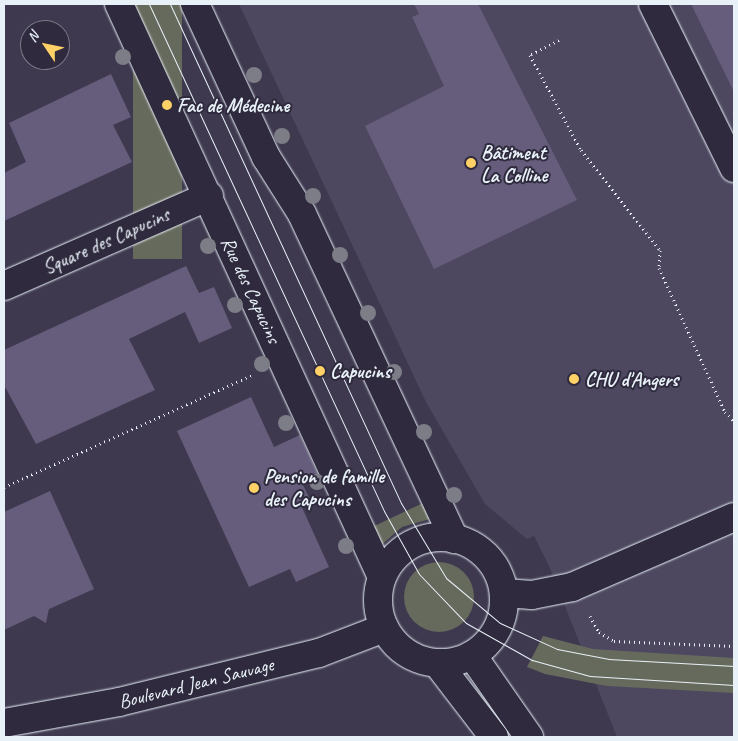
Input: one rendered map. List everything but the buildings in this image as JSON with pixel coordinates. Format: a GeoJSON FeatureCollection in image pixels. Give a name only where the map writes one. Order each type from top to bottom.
{"type":"FeatureCollection","features":[{"type":"Feature","properties":{"kind":"street","name":"Rue des Capucins"},"geometry":{"type":"LineString","coordinates":[[119,4],[209,196],[382,577]]}},
{"type":"Feature","properties":{"kind":"street"},"geometry":{"type":"LineString","coordinates":[[194,4],[266,157],[302,214],[454,539]]}},
{"type":"Feature","properties":{"kind":"street"},"geometry":{"type":"LineString","coordinates":[[653,4],[734,168]]}},
{"type":"Feature","properties":{"kind":"street","name":"Square des Capucins"},"geometry":{"type":"LineString","coordinates":[[4,286],[209,196]]}},
{"type":"Feature","properties":{"kind":"street"},"geometry":{"type":"LineString","coordinates":[[504,593],[532,595],[572,587],[734,517]]}},
{"type":"Feature","properties":{"kind":"street"},"geometry":{"type":"LineString","coordinates":[[454,539],[488,558],[504,593],[497,630],[472,655],[438,664],[409,656],[384,628],[378,603],[382,577],[397,555],[414,543],[454,539]]}},
{"type":"Feature","properties":{"kind":"street","name":"Boulevard Jean Sauvage"},"geometry":{"type":"LineString","coordinates":[[4,723],[119,702],[319,653],[384,628]]}},
{"type":"Feature","properties":{"kind":"street"},"geometry":{"type":"LineString","coordinates":[[472,655],[530,737]]}},
{"type":"Feature","properties":{"kind":"street"},"geometry":{"type":"LineString","coordinates":[[438,664],[494,737]]}},
{"type":"Feature","properties":{"kind":"path"},"geometry":{"type":"LineString","coordinates":[[559,40],[530,55],[580,150],[660,250],[659,268],[725,412],[734,421]]}},
{"type":"Feature","properties":{"kind":"path"},"geometry":{"type":"LineString","coordinates":[[4,486],[258,372]]}},
{"type":"Feature","properties":{"kind":"path"},"geometry":{"type":"LineString","coordinates":[[572,587],[599,632],[614,642],[734,646]]}},
{"type":"Feature","properties":{"kind":"shaded area","name":"CHU d'Angers"},"geometry":{"type":"Polygon","coordinates":[[[239,4],[734,4],[734,737],[617,737],[549,566],[534,536],[527,539],[485,504],[426,402],[239,4]]]}},
{"type":"Feature","properties":{"kind":"green space"},"geometry":{"type":"Polygon","coordinates":[[[133,4],[182,4],[182,259],[133,259],[133,4]]]}},
{"type":"Feature","properties":{"kind":"green space"},"geometry":{"type":"Polygon","coordinates":[[[423,503],[430,519],[402,527],[379,547],[370,528],[423,503]]]}},
{"type":"Feature","properties":{"kind":"green space"},"geometry":{"type":"Polygon","coordinates":[[[439,562],[452,565],[464,572],[471,584],[474,597],[471,610],[464,622],[452,629],[439,632],[426,629],[414,622],[407,610],[404,597],[407,584],[414,572],[426,565],[439,562]]]}},
{"type":"Feature","properties":{"kind":"green space"},"geometry":{"type":"Polygon","coordinates":[[[543,636],[593,649],[734,658],[734,693],[607,686],[545,674],[527,667],[543,636]]]}},
{"type":"Feature","properties":{"kind":"tram line"},"geometry":{"type":"LineString","coordinates":[[149,4],[384,511],[419,574],[466,623],[532,660],[590,676],[734,685]]}},
{"type":"Feature","properties":{"kind":"tram line"},"geometry":{"type":"LineString","coordinates":[[170,4],[401,503],[446,578],[500,623],[557,649],[609,659],[734,666]]}},
{"type":"Feature","properties":{"kind":"place","name":"Fac de Médecine"},"geometry":{"type":"Point","coordinates":[167,105]}},
{"type":"Feature","properties":{"kind":"place","name":"Bâtiment La Colline"},"geometry":{"type":"Point","coordinates":[471,163]}},
{"type":"Feature","properties":{"kind":"place","name":"Capucins"},"geometry":{"type":"Point","coordinates":[320,371]}},
{"type":"Feature","properties":{"kind":"place","name":"CHU d'Angers"},"geometry":{"type":"Point","coordinates":[574,379]}},
{"type":"Feature","properties":{"kind":"place","name":"Pension de famille des Capucins"},"geometry":{"type":"Point","coordinates":[254,488]}}]}
